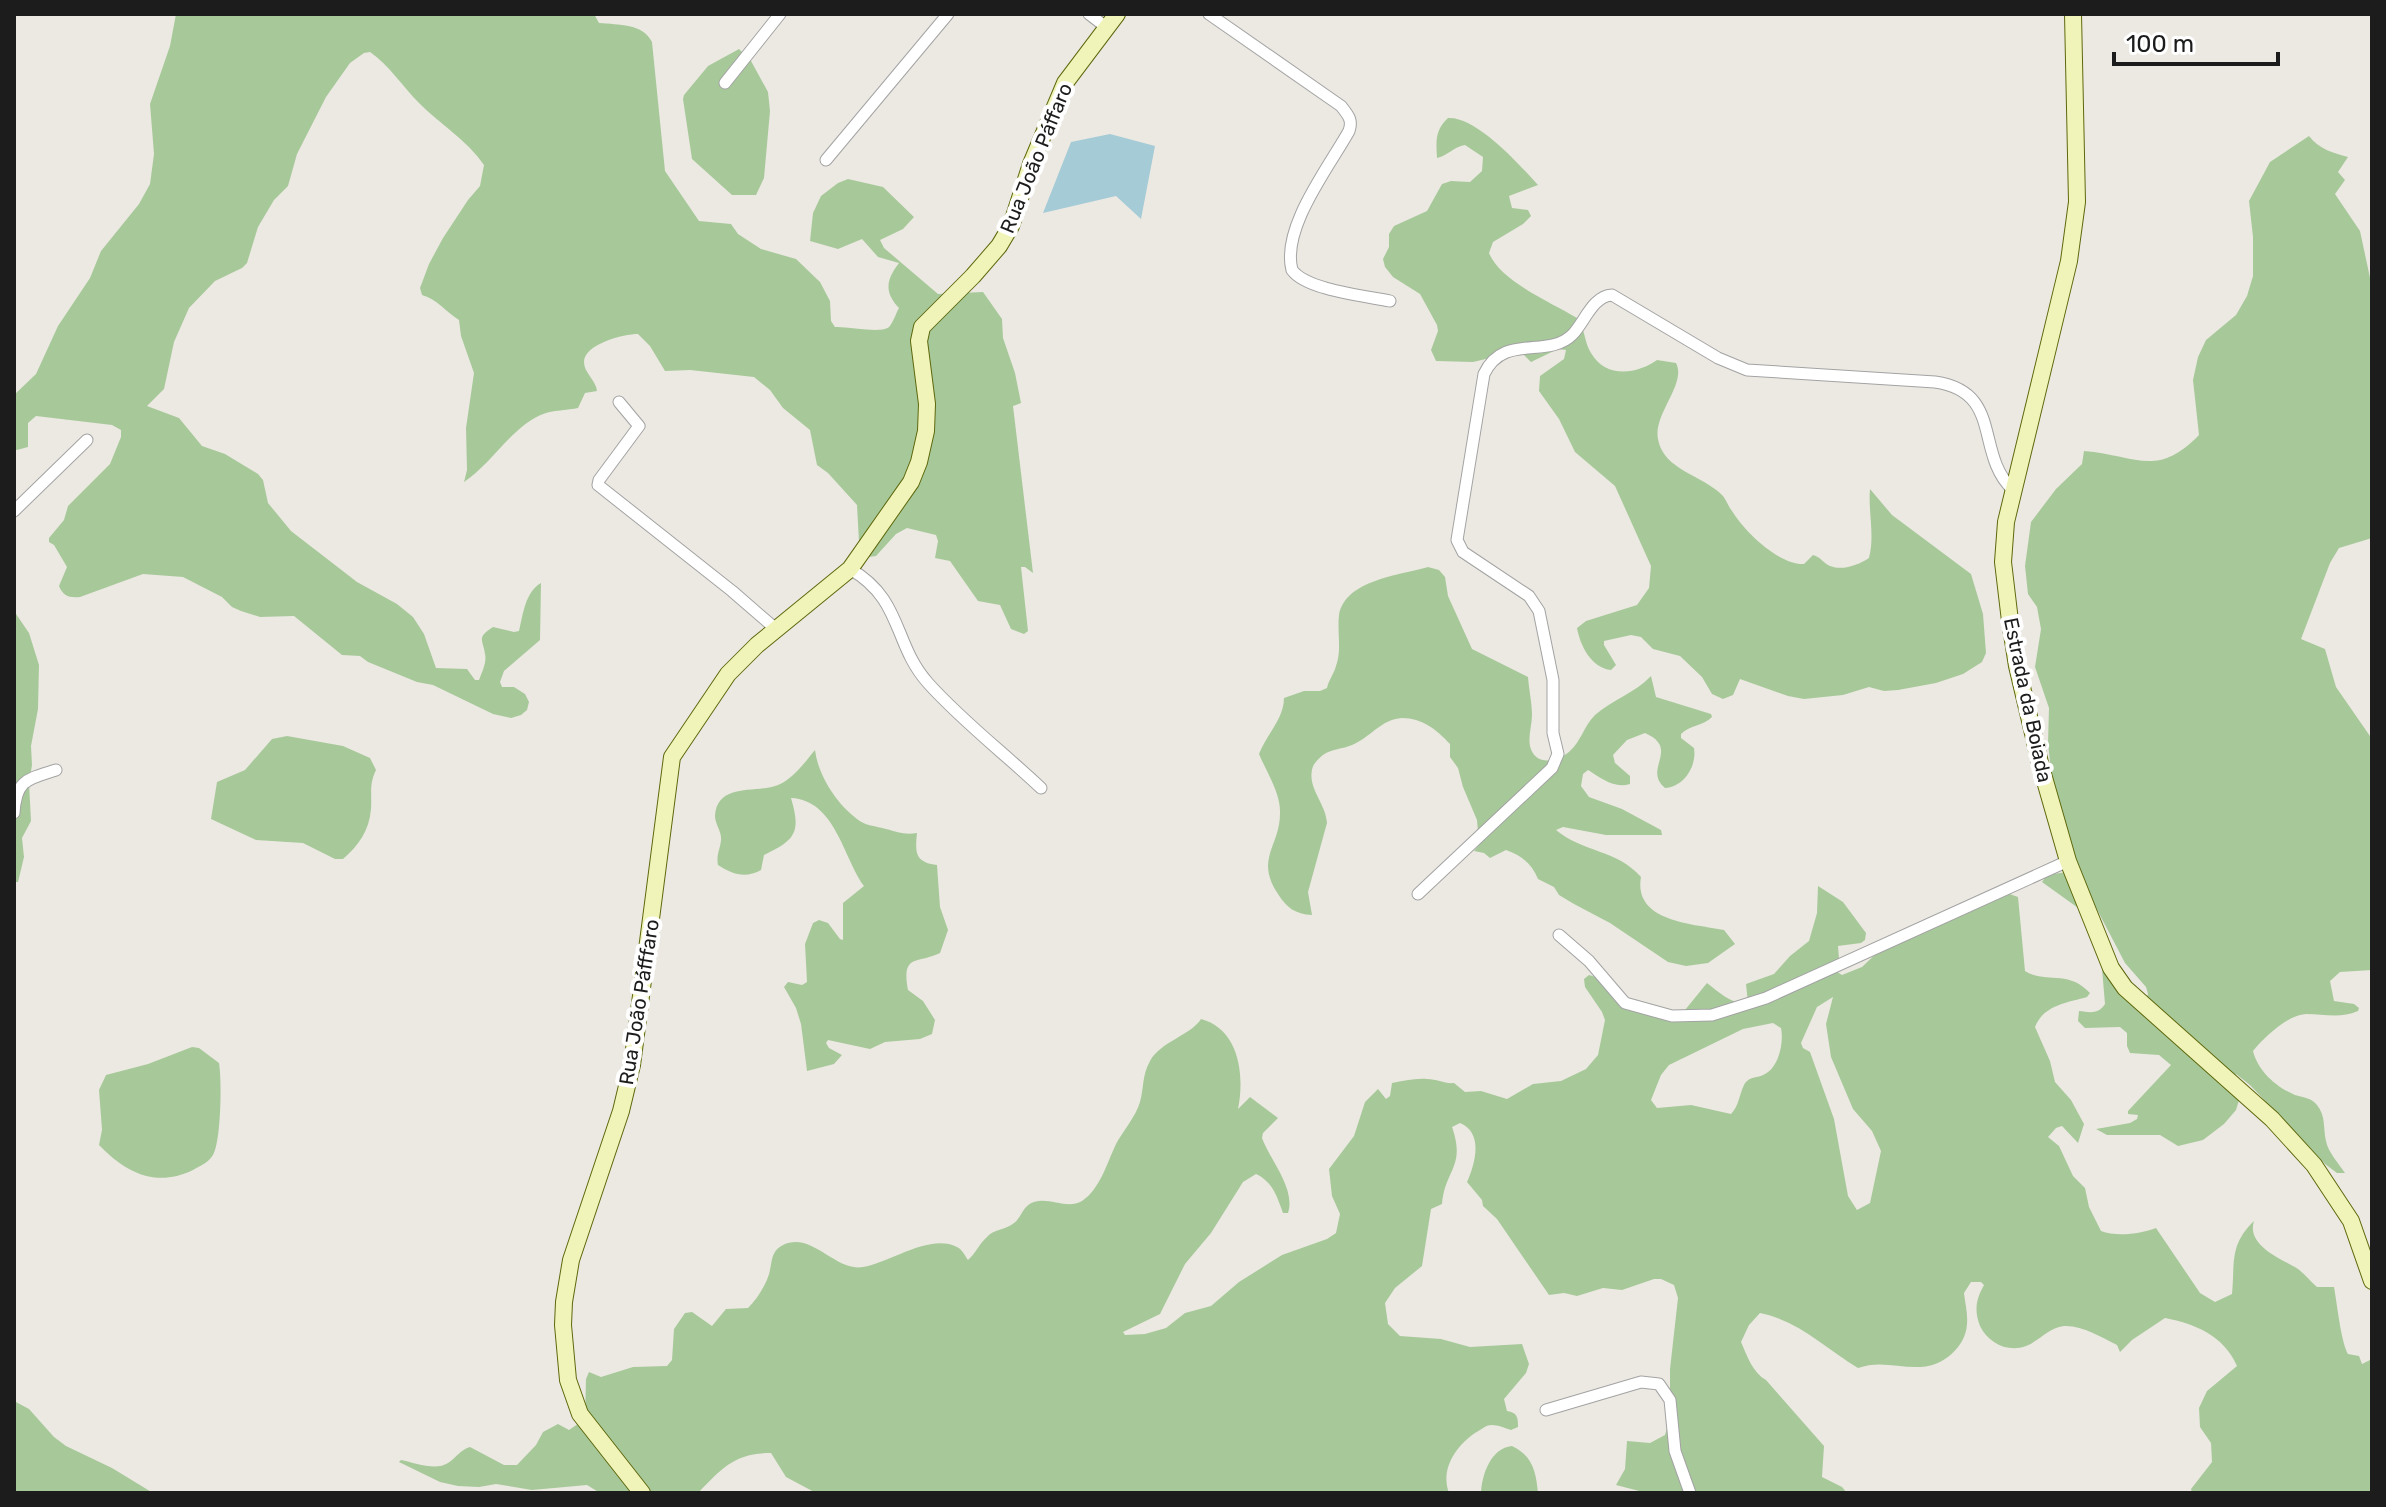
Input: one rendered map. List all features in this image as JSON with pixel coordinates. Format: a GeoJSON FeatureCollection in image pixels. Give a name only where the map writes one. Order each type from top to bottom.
{"type":"FeatureCollection","features":[{"type":"Feature","properties":{"kind":"street"},"geometry":{"type":"LineString","coordinates":[[725,83],[780,14]]}},
{"type":"Feature","properties":{"kind":"street"},"geometry":{"type":"LineString","coordinates":[[826,160],[948,14]]}},
{"type":"Feature","properties":{"kind":"street"},"geometry":{"type":"LineString","coordinates":[[1089,14],[1106,27]]}},
{"type":"Feature","properties":{"kind":"street","name":"Rua João Páffaro"},"geometry":{"type":"LineString","coordinates":[[855,563],[911,482],[919,462],[926,431],[927,404],[919,341],[922,327],[999,246],[1011,226],[1057,99],[1079,61],[1117,14]]}},
{"type":"Feature","properties":{"kind":"street"},"geometry":{"type":"LineString","coordinates":[[1209,14],[1341,106],[1352,124],[1297,224],[1290,247],[1292,270],[1302,279],[1323,286],[1390,301]]}},
{"type":"Feature","properties":{"kind":"street","name":"Estrada da Boiada"},"geometry":{"type":"LineString","coordinates":[[2073,14],[2075,231],[2041,384],[2013,490],[2003,550],[2017,666],[2068,861],[2117,979],[2152,1014],[2272,1119],[2314,1165],[2351,1221],[2372,1281]]}},
{"type":"Feature","properties":{"kind":"street"},"geometry":{"type":"LineString","coordinates":[[1418,894],[1552,768],[1558,754],[1553,733],[1553,680],[1537,606],[1529,596],[1470,558],[1457,540],[1484,374],[1494,358],[1517,348],[1563,342],[1575,332],[1599,300],[1612,295],[1718,358],[1747,370],[1935,382],[1961,388],[1978,407],[1998,471],[2013,490]]}},
{"type":"Feature","properties":{"kind":"street"},"geometry":{"type":"LineString","coordinates":[[619,402],[639,426],[599,480],[600,488],[777,630]]}},
{"type":"Feature","properties":{"kind":"street"},"geometry":{"type":"LineString","coordinates":[[14,511],[87,440]]}},
{"type":"Feature","properties":{"kind":"street"},"geometry":{"type":"LineString","coordinates":[[855,563],[886,600],[927,681],[1041,788]]}},
{"type":"Feature","properties":{"kind":"street","name":"Rua João Páfffaro"},"geometry":{"type":"LineString","coordinates":[[642,1493],[588,1427],[571,1393],[563,1325],[571,1260],[621,1111],[632,1065],[672,757],[728,674],[855,563]]}},
{"type":"Feature","properties":{"kind":"street"},"geometry":{"type":"LineString","coordinates":[[14,813],[15,796],[25,780],[56,770]]}},
{"type":"Feature","properties":{"kind":"street"},"geometry":{"type":"LineString","coordinates":[[1559,935],[1589,961],[1625,1003],[1672,1016],[1712,1015],[1766,998],[2068,861]]}},
{"type":"Feature","properties":{"kind":"street"},"geometry":{"type":"LineString","coordinates":[[1546,1410],[1641,1382],[1659,1384],[1670,1400],[1675,1451],[1690,1493]]}},
{"type":"Feature","properties":{"kind":"green space"},"geometry":{"type":"Polygon","coordinates":[[[176,14],[594,14],[599,23],[636,28],[652,42],[665,171],[699,221],[731,224],[738,234],[761,249],[796,259],[820,282],[830,301],[831,321],[835,327],[879,330],[889,327],[899,308],[888,286],[899,263],[878,257],[862,239],[838,249],[810,241],[813,213],[821,196],[848,179],[883,187],[914,217],[903,229],[880,240],[884,248],[938,294],[983,292],[1002,319],[1003,338],[1021,403],[1013,406],[1033,573],[1021,567],[1028,631],[1024,634],[1011,629],[1000,605],[978,601],[950,561],[935,558],[936,535],[907,528],[896,534],[876,556],[869,557],[859,542],[857,505],[817,465],[810,430],[783,408],[770,390],[754,377],[690,370],[665,371],[650,346],[638,334],[615,338],[590,350],[584,362],[597,391],[585,393],[578,408],[534,418],[464,482],[467,470],[466,428],[474,373],[461,336],[459,320],[422,295],[420,288],[443,238],[480,186],[484,165],[370,52],[350,63],[326,97],[297,154],[288,186],[274,200],[258,227],[247,263],[215,281],[189,308],[174,342],[164,389],[147,406],[179,418],[202,446],[225,454],[258,474],[263,480],[268,503],[291,531],[357,582],[397,604],[413,617],[424,634],[436,668],[467,669],[475,680],[479,680],[485,660],[482,636],[493,627],[519,631],[528,598],[541,583],[540,640],[504,671],[500,682],[502,687],[514,687],[525,694],[529,702],[527,710],[511,718],[493,714],[433,685],[417,682],[360,656],[342,655],[294,616],[260,617],[241,611],[222,597],[183,577],[143,574],[80,597],[65,594],[59,586],[67,567],[49,538],[64,520],[68,506],[110,464],[121,430],[112,425],[36,416],[28,423],[28,447],[17,450],[14,449],[14,395],[36,374],[58,326],[90,278],[101,251],[139,204],[150,184],[154,154],[150,104],[170,46],[176,14]]]}},
{"type":"Feature","properties":{"kind":"green space"},"geometry":{"type":"Polygon","coordinates":[[[739,49],[751,61],[768,92],[770,111],[764,178],[756,195],[732,195],[692,159],[683,99],[708,66],[739,49]]]}},
{"type":"Feature","properties":{"kind":"green space"},"geometry":{"type":"Polygon","coordinates":[[[1448,118],[1459,119],[1484,133],[1538,185],[1509,196],[1512,208],[1528,210],[1531,216],[1493,242],[1489,253],[1504,273],[1577,318],[1591,353],[1605,367],[1622,372],[1657,360],[1676,363],[1677,380],[1658,429],[1661,450],[1668,458],[1685,472],[1714,488],[1754,537],[1774,553],[1794,563],[1804,564],[1813,555],[1830,566],[1845,568],[1869,558],[1870,489],[1892,515],[1971,574],[1983,614],[1986,653],[1982,662],[1963,674],[1936,683],[1884,691],[1869,687],[1843,695],[1804,699],[1740,679],[1733,695],[1723,699],[1712,694],[1702,677],[1680,656],[1653,649],[1641,637],[1631,635],[1604,641],[1616,665],[1611,670],[1592,660],[1577,628],[1586,621],[1637,605],[1649,588],[1651,566],[1615,486],[1575,452],[1559,419],[1539,391],[1540,376],[1564,359],[1566,350],[1558,349],[1531,362],[1523,354],[1515,352],[1473,362],[1436,361],[1431,350],[1437,325],[1420,294],[1393,277],[1385,267],[1383,259],[1394,226],[1427,211],[1442,184],[1470,182],[1482,171],[1483,157],[1465,145],[1437,158],[1437,136],[1448,118]]]}},
{"type":"Feature","properties":{"kind":"green space"},"geometry":{"type":"Polygon","coordinates":[[[2309,136],[2322,147],[2348,157],[2338,172],[2345,180],[2335,194],[2360,231],[2372,287],[2372,538],[2339,548],[2330,563],[2301,639],[2325,649],[2336,687],[2372,739],[2372,970],[2340,972],[2330,981],[2334,1001],[2354,1004],[2358,1011],[2338,1015],[2306,1014],[2291,1018],[2253,1051],[2263,1072],[2275,1083],[2317,1105],[2323,1118],[2327,1145],[2345,1173],[2337,1173],[2325,1164],[2236,1074],[2233,1078],[2240,1097],[2236,1110],[2203,1140],[2178,1146],[2160,1135],[2107,1135],[2096,1129],[2137,1119],[2138,1115],[2128,1114],[2128,1111],[2171,1065],[2159,1055],[2130,1053],[2127,1033],[2120,1027],[2085,1028],[2078,1021],[2079,1011],[2096,1011],[2105,1004],[2101,957],[2145,1001],[2148,994],[2146,987],[2125,963],[2090,896],[2081,910],[2042,882],[2047,875],[2073,871],[2076,862],[2051,771],[2049,708],[2035,667],[2041,629],[2037,607],[2028,594],[2025,566],[2031,522],[2056,489],[2082,464],[2084,451],[2145,461],[2157,460],[2170,457],[2199,435],[2193,380],[2198,357],[2206,340],[2236,315],[2247,296],[2253,276],[2249,201],[2270,162],[2309,136]]]}},
{"type":"Feature","properties":{"kind":"green space"},"geometry":{"type":"Polygon","coordinates":[[[1428,567],[1439,570],[1445,577],[1448,596],[1472,649],[1528,677],[1532,715],[1530,746],[1542,760],[1565,755],[1595,715],[1651,676],[1656,697],[1711,714],[1708,720],[1681,734],[1681,738],[1694,748],[1693,762],[1683,780],[1672,787],[1665,788],[1659,781],[1660,746],[1645,733],[1627,740],[1613,755],[1615,763],[1630,776],[1630,784],[1613,784],[1588,770],[1583,774],[1581,786],[1589,797],[1622,809],[1661,830],[1662,835],[1606,835],[1563,827],[1556,830],[1632,868],[1641,877],[1641,892],[1646,903],[1656,912],[1682,922],[1724,930],[1735,944],[1708,963],[1686,966],[1668,962],[1610,923],[1559,895],[1554,887],[1538,879],[1529,865],[1516,855],[1506,850],[1490,858],[1474,851],[1479,845],[1477,820],[1458,768],[1450,757],[1450,744],[1429,726],[1402,718],[1382,725],[1358,742],[1326,753],[1315,764],[1311,777],[1327,823],[1308,892],[1312,915],[1296,912],[1285,903],[1271,882],[1268,871],[1280,811],[1275,789],[1259,754],[1281,713],[1284,698],[1327,688],[1338,660],[1339,615],[1343,603],[1362,587],[1375,581],[1428,567]]]}},
{"type":"Feature","properties":{"kind":"green space"},"geometry":{"type":"Polygon","coordinates":[[[14,611],[29,633],[39,665],[38,709],[31,746],[29,783],[31,821],[22,838],[24,857],[18,882],[14,882],[14,611]]]}},
{"type":"Feature","properties":{"kind":"green space"},"geometry":{"type":"Polygon","coordinates":[[[287,736],[343,746],[370,758],[376,770],[368,824],[358,843],[343,859],[335,859],[303,843],[256,840],[211,819],[217,782],[245,770],[272,739],[287,736]]]}},
{"type":"Feature","properties":{"kind":"green space"},"geometry":{"type":"Polygon","coordinates":[[[815,750],[829,788],[857,819],[898,832],[917,833],[916,846],[920,859],[937,865],[940,907],[948,930],[940,953],[913,962],[907,970],[908,990],[923,1001],[935,1020],[932,1034],[920,1039],[885,1042],[870,1049],[828,1040],[829,1048],[842,1055],[834,1064],[807,1071],[801,1024],[784,987],[788,982],[802,985],[807,982],[805,944],[813,923],[819,920],[828,923],[843,940],[843,903],[864,886],[828,819],[806,801],[791,798],[796,819],[793,834],[783,845],[764,855],[761,870],[744,875],[718,865],[721,837],[715,816],[717,805],[723,798],[739,791],[778,785],[789,779],[815,750]]]}},
{"type":"Feature","properties":{"kind":"green space"},"geometry":{"type":"Polygon","coordinates":[[[1818,886],[1843,902],[1866,933],[1861,943],[1838,946],[1839,959],[1834,970],[1842,975],[1862,967],[1883,947],[2004,892],[2018,897],[2025,971],[2040,977],[2073,981],[2090,993],[2087,997],[2050,1009],[2035,1027],[2050,1061],[2055,1082],[2071,1100],[2084,1124],[2078,1143],[2062,1126],[2048,1137],[2059,1146],[2073,1176],[2085,1188],[2089,1207],[2101,1231],[2128,1234],[2156,1228],[2200,1293],[2215,1302],[2232,1294],[2237,1246],[2254,1221],[2255,1238],[2267,1251],[2298,1269],[2317,1287],[2334,1287],[2348,1354],[2359,1356],[2362,1364],[2372,1359],[2372,1493],[2192,1493],[2191,1489],[2212,1462],[2211,1443],[2200,1427],[2199,1408],[2207,1391],[2237,1366],[2217,1339],[2198,1328],[2165,1318],[2120,1352],[2117,1345],[2071,1326],[2053,1329],[2026,1346],[2006,1347],[1988,1337],[1978,1321],[1978,1300],[1984,1285],[1981,1282],[1971,1282],[1964,1293],[1966,1332],[1957,1348],[1936,1364],[1928,1366],[1874,1365],[1858,1368],[1787,1322],[1760,1313],[1749,1325],[1741,1342],[1751,1364],[1824,1446],[1822,1477],[1847,1493],[1647,1493],[1616,1485],[1625,1469],[1627,1441],[1650,1443],[1665,1435],[1670,1418],[1670,1369],[1678,1298],[1674,1285],[1654,1279],[1622,1290],[1603,1288],[1577,1296],[1564,1293],[1549,1295],[1497,1219],[1483,1206],[1482,1200],[1467,1182],[1475,1158],[1475,1141],[1468,1128],[1460,1123],[1452,1127],[1456,1140],[1456,1160],[1442,1204],[1431,1209],[1422,1266],[1395,1288],[1385,1303],[1388,1324],[1400,1336],[1441,1339],[1470,1347],[1522,1344],[1529,1364],[1526,1373],[1504,1399],[1507,1411],[1518,1420],[1518,1427],[1511,1430],[1490,1425],[1468,1438],[1456,1451],[1448,1467],[1449,1493],[816,1493],[786,1477],[771,1453],[738,1459],[714,1476],[698,1493],[600,1493],[587,1485],[532,1490],[496,1484],[458,1486],[440,1482],[399,1462],[443,1465],[470,1447],[504,1465],[517,1465],[536,1445],[543,1432],[558,1424],[569,1430],[585,1419],[589,1372],[601,1377],[633,1367],[667,1366],[672,1360],[674,1329],[685,1313],[692,1312],[712,1326],[726,1309],[748,1308],[764,1285],[775,1251],[783,1245],[804,1243],[853,1267],[874,1264],[934,1244],[957,1247],[968,1260],[990,1234],[1014,1223],[1030,1204],[1040,1201],[1070,1204],[1082,1201],[1098,1183],[1116,1144],[1136,1113],[1150,1061],[1201,1019],[1224,1032],[1236,1055],[1241,1082],[1238,1109],[1250,1097],[1278,1118],[1262,1138],[1285,1185],[1290,1204],[1288,1213],[1283,1213],[1270,1186],[1256,1174],[1243,1182],[1211,1233],[1185,1264],[1160,1314],[1123,1332],[1125,1335],[1145,1334],[1166,1328],[1185,1313],[1211,1306],[1239,1282],[1282,1255],[1336,1233],[1340,1214],[1332,1196],[1329,1169],[1354,1136],[1365,1102],[1378,1089],[1386,1099],[1390,1096],[1392,1083],[1431,1079],[1454,1083],[1465,1092],[1481,1091],[1507,1099],[1533,1084],[1561,1081],[1586,1069],[1598,1055],[1605,1020],[1585,987],[1584,979],[1589,975],[1599,978],[1651,1014],[1685,1010],[1707,983],[1732,1000],[1748,1003],[1746,984],[1774,974],[1809,941],[1817,913],[1818,886]],[[1833,997],[1817,1007],[1801,1043],[1810,1052],[1834,1119],[1848,1196],[1857,1210],[1870,1203],[1881,1151],[1872,1131],[1853,1109],[1831,1057],[1826,1024],[1833,997]],[[1773,1023],[1743,1029],[1669,1065],[1661,1075],[1651,1100],[1657,1108],[1691,1105],[1731,1114],[1746,1082],[1770,1071],[1777,1060],[1782,1034],[1781,1028],[1773,1023]]]}},
{"type":"Feature","properties":{"kind":"green space"},"geometry":{"type":"Polygon","coordinates":[[[192,1047],[199,1048],[219,1063],[221,1096],[216,1148],[206,1162],[193,1170],[166,1178],[142,1175],[120,1163],[99,1145],[102,1130],[99,1090],[106,1075],[148,1064],[192,1047]]]}},
{"type":"Feature","properties":{"kind":"green space"},"geometry":{"type":"Polygon","coordinates":[[[14,1401],[29,1409],[66,1446],[112,1468],[153,1493],[14,1493],[14,1401]]]}},
{"type":"Feature","properties":{"kind":"green space"},"geometry":{"type":"Polygon","coordinates":[[[1512,1446],[1525,1455],[1532,1465],[1538,1493],[1481,1493],[1489,1463],[1498,1452],[1512,1446]]]}},
{"type":"Feature","properties":{"kind":"water"},"geometry":{"type":"Polygon","coordinates":[[[1110,134],[1155,146],[1141,219],[1116,196],[1043,213],[1071,142],[1110,134]]]}}]}
